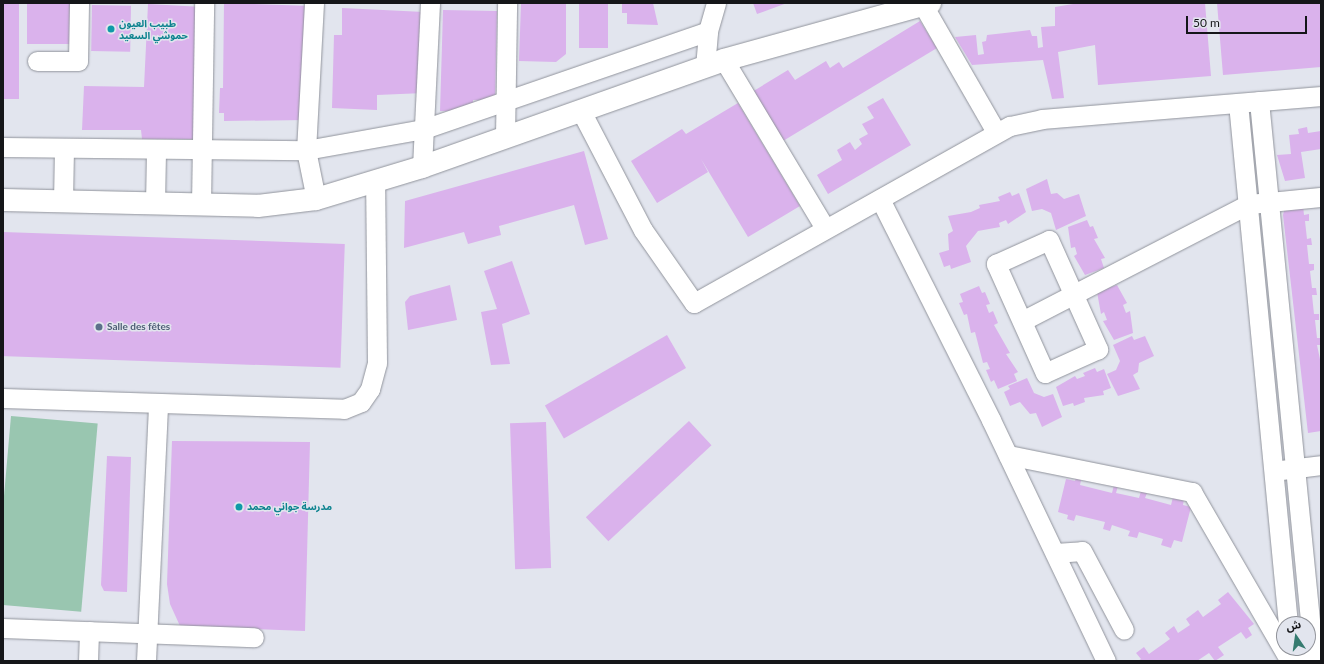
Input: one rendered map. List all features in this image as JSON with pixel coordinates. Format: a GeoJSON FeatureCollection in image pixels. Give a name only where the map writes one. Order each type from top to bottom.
{"type":"FeatureCollection","features":[{"type":"Feature","properties":{"kind":"main road"},"geometry":{"type":"LineString","coordinates":[[3,200],[258,206],[316,199],[422,167],[714,63],[927,4]]}},
{"type":"Feature","properties":{"kind":"street"},"geometry":{"type":"LineString","coordinates":[[37,62],[78,61],[79,3]]}},
{"type":"Feature","properties":{"kind":"street"},"geometry":{"type":"LineString","coordinates":[[201,205],[204,3]]}},
{"type":"Feature","properties":{"kind":"street"},"geometry":{"type":"LineString","coordinates":[[314,3],[306,150],[316,199]]}},
{"type":"Feature","properties":{"kind":"street"},"geometry":{"type":"LineString","coordinates":[[422,167],[430,3]]}},
{"type":"Feature","properties":{"kind":"street"},"geometry":{"type":"LineString","coordinates":[[505,137],[508,3]]}},
{"type":"Feature","properties":{"kind":"street"},"geometry":{"type":"LineString","coordinates":[[716,3],[708,31],[714,63],[825,228]]}},
{"type":"Feature","properties":{"kind":"street"},"geometry":{"type":"LineString","coordinates":[[927,4],[996,132]]}},
{"type":"Feature","properties":{"kind":"street"},"geometry":{"type":"LineString","coordinates":[[3,147],[64,150],[306,150],[424,129],[506,102],[708,31]]}},
{"type":"Feature","properties":{"kind":"street"},"geometry":{"type":"LineString","coordinates":[[581,111],[643,230],[694,303],[996,132],[1042,119],[1321,96]]}},
{"type":"Feature","properties":{"kind":"street"},"geometry":{"type":"LineString","coordinates":[[1259,101],[1307,616]]}},
{"type":"Feature","properties":{"kind":"street"},"geometry":{"type":"LineString","coordinates":[[1238,103],[1249,204],[1287,616]]}},
{"type":"Feature","properties":{"kind":"street"},"geometry":{"type":"LineString","coordinates":[[63,201],[64,150]]}},
{"type":"Feature","properties":{"kind":"street"},"geometry":{"type":"LineString","coordinates":[[155,204],[156,150]]}},
{"type":"Feature","properties":{"kind":"street"},"geometry":{"type":"LineString","coordinates":[[3,398],[344,409],[361,402],[370,389],[376,363],[375,182]]}},
{"type":"Feature","properties":{"kind":"street"},"geometry":{"type":"LineString","coordinates":[[1022,321],[1074,297],[1249,204],[1321,196]]}},
{"type":"Feature","properties":{"kind":"street"},"geometry":{"type":"LineString","coordinates":[[880,199],[1008,455],[1106,661]]}},
{"type":"Feature","properties":{"kind":"street"},"geometry":{"type":"LineString","coordinates":[[1049,240],[1098,349],[1045,372],[1022,321],[996,264],[1049,240]]}},
{"type":"Feature","properties":{"kind":"street"},"geometry":{"type":"LineString","coordinates":[[146,661],[158,403]]}},
{"type":"Feature","properties":{"kind":"street"},"geometry":{"type":"LineString","coordinates":[[1008,455],[1192,492],[1290,661]]}},
{"type":"Feature","properties":{"kind":"street"},"geometry":{"type":"LineString","coordinates":[[1274,470],[1321,465]]}},
{"type":"Feature","properties":{"kind":"street"},"geometry":{"type":"LineString","coordinates":[[1055,553],[1082,551],[1124,630]]}},
{"type":"Feature","properties":{"kind":"street"},"geometry":{"type":"LineString","coordinates":[[3,628],[254,637]]}},
{"type":"Feature","properties":{"kind":"street"},"geometry":{"type":"LineString","coordinates":[[88,661],[89,631]]}},
{"type":"Feature","properties":{"kind":"green space"},"geometry":{"type":"Polygon","coordinates":[[[11,416],[98,424],[81,612],[3,605],[3,507],[11,416]]]}},
{"type":"Feature","properties":{"kind":"building"},"geometry":{"type":"Polygon","coordinates":[[[3,3],[19,3],[19,99],[3,99],[3,3]]]}},
{"type":"Feature","properties":{"kind":"building"},"geometry":{"type":"Polygon","coordinates":[[[27,3],[74,3],[74,44],[27,44],[27,3]]]}},
{"type":"Feature","properties":{"kind":"building"},"geometry":{"type":"Polygon","coordinates":[[[224,3],[310,6],[306,120],[224,121],[224,113],[219,113],[220,88],[223,88],[224,3]]]}},
{"type":"Feature","properties":{"kind":"building"},"geometry":{"type":"Polygon","coordinates":[[[521,3],[566,3],[566,54],[556,62],[519,61],[521,3]]]}},
{"type":"Feature","properties":{"kind":"building"},"geometry":{"type":"Polygon","coordinates":[[[579,3],[608,3],[608,48],[579,48],[579,3]]]}},
{"type":"Feature","properties":{"kind":"building"},"geometry":{"type":"Polygon","coordinates":[[[622,3],[653,3],[658,25],[627,24],[627,13],[622,13],[622,3]]]}},
{"type":"Feature","properties":{"kind":"building"},"geometry":{"type":"Polygon","coordinates":[[[753,3],[787,3],[757,14],[753,3]]]}},
{"type":"Feature","properties":{"kind":"building"},"geometry":{"type":"Polygon","coordinates":[[[1079,3],[1205,3],[1211,76],[1098,85],[1095,45],[1058,52],[1064,98],[1052,99],[1043,60],[972,65],[955,37],[976,35],[978,55],[984,54],[982,42],[986,41],[987,35],[1030,30],[1032,36],[1037,36],[1038,48],[1043,47],[1041,27],[1055,26],[1055,7],[1079,3]]]}},
{"type":"Feature","properties":{"kind":"building"},"geometry":{"type":"Polygon","coordinates":[[[1217,3],[1321,3],[1321,67],[1223,75],[1217,3]]]}},
{"type":"Feature","properties":{"kind":"building"},"geometry":{"type":"Polygon","coordinates":[[[148,4],[203,7],[203,139],[142,139],[141,130],[82,130],[84,86],[144,87],[148,4]]]}},
{"type":"Feature","properties":{"kind":"building","name":"طبيب العيون حموشي السعيد"},"geometry":{"type":"Polygon","coordinates":[[[92,5],[131,6],[130,52],[91,51],[92,5]]]}},
{"type":"Feature","properties":{"kind":"building"},"geometry":{"type":"Polygon","coordinates":[[[342,8],[424,12],[424,93],[377,95],[377,110],[332,108],[334,35],[342,35],[342,8]]]}},
{"type":"Feature","properties":{"kind":"building"},"geometry":{"type":"Polygon","coordinates":[[[443,10],[497,11],[495,101],[473,100],[473,112],[440,111],[443,10]]]}},
{"type":"Feature","properties":{"kind":"building"},"geometry":{"type":"Polygon","coordinates":[[[920,21],[937,48],[778,144],[747,95],[788,70],[795,80],[826,61],[830,68],[839,62],[843,68],[920,21]]]}},
{"type":"Feature","properties":{"kind":"building"},"geometry":{"type":"Polygon","coordinates":[[[883,98],[911,145],[828,194],[817,175],[842,160],[837,150],[850,142],[855,150],[862,144],[859,139],[868,134],[862,124],[874,118],[867,107],[883,98]]]}},
{"type":"Feature","properties":{"kind":"building"},"geometry":{"type":"Polygon","coordinates":[[[738,103],[800,206],[748,237],[701,159],[708,172],[657,203],[631,161],[682,129],[686,134],[738,103]]]}},
{"type":"Feature","properties":{"kind":"building"},"geometry":{"type":"Polygon","coordinates":[[[1307,127],[1308,133],[1321,131],[1321,149],[1301,152],[1305,178],[1285,181],[1277,155],[1291,154],[1289,135],[1299,134],[1298,129],[1307,127]]]}},
{"type":"Feature","properties":{"kind":"building"},"geometry":{"type":"Polygon","coordinates":[[[584,151],[608,239],[585,245],[574,205],[499,226],[501,235],[468,244],[464,232],[404,248],[405,201],[584,151]]]}},
{"type":"Feature","properties":{"kind":"building"},"geometry":{"type":"Polygon","coordinates":[[[1047,179],[1051,194],[1057,193],[1064,199],[1079,194],[1086,216],[1056,230],[1051,213],[1042,209],[1032,211],[1026,189],[1047,179]]]}},
{"type":"Feature","properties":{"kind":"building"},"geometry":{"type":"Polygon","coordinates":[[[1010,192],[1012,196],[1019,193],[1026,212],[1008,224],[1006,220],[999,223],[1000,227],[978,231],[966,246],[971,262],[951,269],[950,265],[944,267],[939,253],[949,250],[948,234],[953,231],[948,216],[971,212],[980,208],[979,205],[1000,201],[998,197],[1010,192]]]}},
{"type":"Feature","properties":{"kind":"building"},"geometry":{"type":"Polygon","coordinates":[[[1303,205],[1304,215],[1309,214],[1309,221],[1305,221],[1307,239],[1311,238],[1312,245],[1307,245],[1309,264],[1314,264],[1314,270],[1310,271],[1312,288],[1316,288],[1317,295],[1312,295],[1314,314],[1319,314],[1319,320],[1315,320],[1317,338],[1321,338],[1321,345],[1317,345],[1321,364],[1321,431],[1308,433],[1283,215],[1285,207],[1303,205]]]}},
{"type":"Feature","properties":{"kind":"building"},"geometry":{"type":"Polygon","coordinates":[[[1087,220],[1090,227],[1093,226],[1098,238],[1094,239],[1105,258],[1101,259],[1104,268],[1085,275],[1074,256],[1077,254],[1075,247],[1071,248],[1068,227],[1087,220]]]}},
{"type":"Feature","properties":{"kind":"building"},"geometry":{"type":"Polygon","coordinates":[[[3,232],[345,244],[340,368],[3,356],[3,232]]]}},
{"type":"Feature","properties":{"kind":"building"},"geometry":{"type":"Polygon","coordinates":[[[512,261],[530,314],[502,324],[510,364],[491,365],[481,312],[497,309],[484,271],[512,261]]]}},
{"type":"Feature","properties":{"kind":"building"},"geometry":{"type":"Polygon","coordinates":[[[450,285],[457,320],[408,330],[405,302],[410,296],[450,285]]]}},
{"type":"Feature","properties":{"kind":"building"},"geometry":{"type":"Polygon","coordinates":[[[1117,285],[1127,303],[1123,305],[1126,313],[1130,311],[1133,333],[1114,340],[1103,321],[1107,320],[1104,312],[1101,314],[1097,292],[1117,285]]]}},
{"type":"Feature","properties":{"kind":"building"},"geometry":{"type":"Polygon","coordinates":[[[979,286],[982,293],[985,292],[990,304],[986,305],[989,313],[993,311],[998,323],[994,325],[1010,353],[1006,354],[1018,372],[1014,374],[1017,381],[998,389],[994,380],[991,382],[986,370],[990,369],[987,362],[983,363],[975,332],[971,333],[967,314],[964,315],[959,303],[963,302],[960,294],[979,286]]]}},
{"type":"Feature","properties":{"kind":"building"},"geometry":{"type":"Polygon","coordinates":[[[667,335],[686,368],[564,438],[545,406],[667,335]]]}},
{"type":"Feature","properties":{"kind":"building"},"geometry":{"type":"Polygon","coordinates":[[[1132,336],[1134,340],[1145,336],[1154,356],[1139,363],[1138,372],[1133,375],[1140,389],[1118,396],[1107,374],[1116,370],[1120,361],[1113,345],[1132,336]]]}},
{"type":"Feature","properties":{"kind":"building"},"geometry":{"type":"Polygon","coordinates":[[[1095,368],[1097,372],[1104,369],[1111,388],[1103,391],[1104,395],[1084,398],[1085,402],[1074,406],[1073,403],[1063,406],[1056,387],[1075,376],[1077,379],[1085,376],[1083,373],[1095,368]]]}},
{"type":"Feature","properties":{"kind":"building"},"geometry":{"type":"Polygon","coordinates":[[[1027,378],[1034,393],[1044,397],[1053,394],[1062,417],[1042,427],[1036,413],[1030,414],[1020,402],[1010,406],[1004,392],[1010,389],[1008,386],[1027,378]]]}},
{"type":"Feature","properties":{"kind":"building"},"geometry":{"type":"Polygon","coordinates":[[[689,421],[712,445],[608,541],[586,517],[689,421]]]}},
{"type":"Feature","properties":{"kind":"building"},"geometry":{"type":"Polygon","coordinates":[[[546,422],[551,568],[515,569],[510,423],[546,422]]]}},
{"type":"Feature","properties":{"kind":"building","name":"مدرسة جواني محمد"},"geometry":{"type":"Polygon","coordinates":[[[172,441],[310,442],[305,631],[180,626],[170,604],[167,584],[172,441]]]}},
{"type":"Feature","properties":{"kind":"building"},"geometry":{"type":"Polygon","coordinates":[[[107,456],[131,457],[127,592],[104,591],[101,585],[107,456]]]}},
{"type":"Feature","properties":{"kind":"building"},"geometry":{"type":"Polygon","coordinates":[[[1077,474],[1082,476],[1080,485],[1112,493],[1114,485],[1118,486],[1116,493],[1139,498],[1141,491],[1147,493],[1145,498],[1171,505],[1173,497],[1184,499],[1183,505],[1191,507],[1182,542],[1174,540],[1171,548],[1161,545],[1163,539],[1139,532],[1137,538],[1128,536],[1130,531],[1112,525],[1110,531],[1103,529],[1105,522],[1076,515],[1074,521],[1067,519],[1068,515],[1058,512],[1066,479],[1075,481],[1077,474]]]}},
{"type":"Feature","properties":{"kind":"building"},"geometry":{"type":"Polygon","coordinates":[[[1228,592],[1254,624],[1248,628],[1252,635],[1246,639],[1241,632],[1218,647],[1224,655],[1215,661],[1209,653],[1197,661],[1138,661],[1141,659],[1136,653],[1144,647],[1149,654],[1170,639],[1165,633],[1174,626],[1178,633],[1190,625],[1186,619],[1198,610],[1203,617],[1221,604],[1218,600],[1228,592]]]}},
{"type":"Feature","properties":{"kind":"place","name":"طبيب العيون حموشي السعيد"},"geometry":{"type":"Point","coordinates":[111,29]}},
{"type":"Feature","properties":{"kind":"place","name":"Salle des fêtes"},"geometry":{"type":"Point","coordinates":[99,327]}},
{"type":"Feature","properties":{"kind":"place","name":"مدرسة جواني محمد"},"geometry":{"type":"Point","coordinates":[239,507]}}]}
